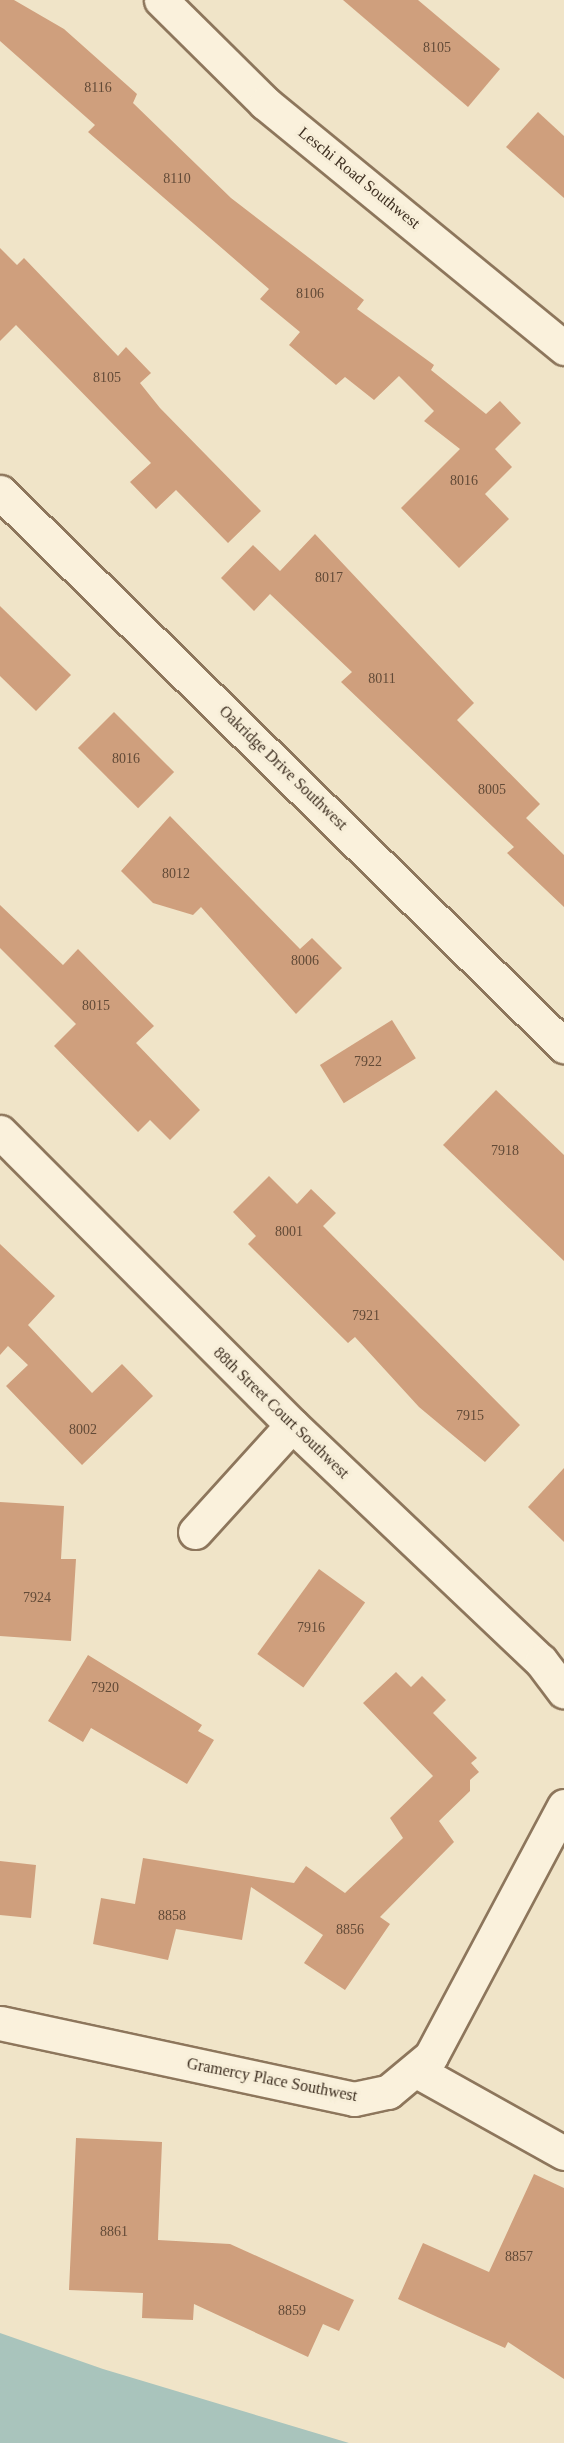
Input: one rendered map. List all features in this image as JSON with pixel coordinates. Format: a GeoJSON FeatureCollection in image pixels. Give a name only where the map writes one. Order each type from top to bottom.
{"type":"FeatureCollection","features":[{"type":"Feature","properties":{"kind":"street","name":"Leschi Road Southwest"},"geometry":{"type":"LineString","coordinates":[[161,0],[265,102],[564,348]]}},
{"type":"Feature","properties":{"kind":"street","name":"Oakridge Drive Southwest"},"geometry":{"type":"LineString","coordinates":[[0,492],[564,1046]]}},
{"type":"Feature","properties":{"kind":"street","name":"88th Street Court Southwest"},"geometry":{"type":"LineString","coordinates":[[0,1132],[292,1425],[541,1661],[564,1691]]}},
{"type":"Feature","properties":{"kind":"street"},"geometry":{"type":"LineString","coordinates":[[195,1532],[292,1425]]}},
{"type":"Feature","properties":{"kind":"street","name":"Gramercy Place Southwest"},"geometry":{"type":"LineString","coordinates":[[0,2023],[354,2099],[388,2092],[417,2071],[431,2056],[564,1806]]}},
{"type":"Feature","properties":{"kind":"street"},"geometry":{"type":"LineString","coordinates":[[417,2071],[564,2153]]}},
{"type":"Feature","properties":{"kind":"water"},"geometry":{"type":"Polygon","coordinates":[[[0,2333],[103,2369],[349,2443],[0,2443],[0,2333]]]}},
{"type":"Feature","properties":{"kind":"building"},"geometry":{"type":"Polygon","coordinates":[[[0,0],[14,0],[64,29],[137,94],[133,103],[231,198],[364,300],[357,309],[434,365],[431,370],[486,414],[500,401],[521,423],[495,449],[512,467],[485,494],[509,519],[459,568],[401,508],[460,449],[424,421],[434,411],[399,376],[374,400],[345,377],[336,385],[289,345],[300,332],[260,299],[269,289],[88,132],[95,125],[0,41],[0,0]]]}},
{"type":"Feature","properties":{"kind":"building"},"geometry":{"type":"Polygon","coordinates":[[[343,0],[418,0],[500,69],[468,107],[343,0]]]}},
{"type":"Feature","properties":{"kind":"building"},"geometry":{"type":"Polygon","coordinates":[[[538,112],[564,136],[564,198],[506,147],[538,112]]]}},
{"type":"Feature","properties":{"kind":"building"},"geometry":{"type":"Polygon","coordinates":[[[0,248],[17,265],[24,258],[118,356],[126,347],[151,373],[140,383],[160,408],[261,511],[228,543],[176,490],[156,509],[130,482],[151,463],[16,325],[0,341],[0,248]]]}},
{"type":"Feature","properties":{"kind":"building"},"geometry":{"type":"Polygon","coordinates":[[[315,534],[474,703],[457,720],[540,804],[526,818],[564,855],[564,907],[507,853],[514,847],[341,682],[352,672],[270,594],[254,611],[221,578],[253,545],[280,571],[315,534]]]}},
{"type":"Feature","properties":{"kind":"building"},"geometry":{"type":"Polygon","coordinates":[[[0,606],[71,675],[36,711],[0,676],[0,606]]]}},
{"type":"Feature","properties":{"kind":"building"},"geometry":{"type":"Polygon","coordinates":[[[114,712],[174,772],[138,808],[78,748],[114,712]]]}},
{"type":"Feature","properties":{"kind":"building"},"geometry":{"type":"Polygon","coordinates":[[[170,816],[300,949],[312,938],[342,968],[296,1014],[201,907],[193,915],[153,903],[121,871],[170,816]]]}},
{"type":"Feature","properties":{"kind":"building"},"geometry":{"type":"Polygon","coordinates":[[[0,905],[63,965],[78,949],[154,1026],[136,1043],[200,1110],[170,1140],[150,1120],[138,1132],[54,1046],[76,1024],[0,948],[0,905]]]}},
{"type":"Feature","properties":{"kind":"building"},"geometry":{"type":"Polygon","coordinates":[[[392,1020],[416,1058],[344,1103],[320,1065],[392,1020]]]}},
{"type":"Feature","properties":{"kind":"building"},"geometry":{"type":"Polygon","coordinates":[[[496,1090],[564,1155],[564,1261],[443,1145],[496,1090]]]}},
{"type":"Feature","properties":{"kind":"building"},"geometry":{"type":"Polygon","coordinates":[[[269,1176],[297,1204],[311,1189],[336,1213],[323,1226],[520,1425],[485,1462],[419,1407],[355,1337],[348,1343],[248,1244],[256,1236],[233,1212],[269,1176]]]}},
{"type":"Feature","properties":{"kind":"building"},"geometry":{"type":"Polygon","coordinates":[[[0,1244],[55,1296],[28,1325],[92,1393],[122,1364],[153,1396],[82,1465],[6,1386],[28,1365],[8,1346],[0,1355],[0,1244]]]}},
{"type":"Feature","properties":{"kind":"building"},"geometry":{"type":"Polygon","coordinates":[[[564,1468],[564,1542],[528,1507],[564,1468]]]}},
{"type":"Feature","properties":{"kind":"building"},"geometry":{"type":"Polygon","coordinates":[[[0,1502],[64,1506],[61,1559],[76,1559],[71,1641],[0,1636],[0,1502]]]}},
{"type":"Feature","properties":{"kind":"building"},"geometry":{"type":"Polygon","coordinates":[[[319,1569],[365,1603],[303,1687],[257,1654],[319,1569]]]}},
{"type":"Feature","properties":{"kind":"building"},"geometry":{"type":"Polygon","coordinates":[[[88,1655],[202,1725],[198,1731],[214,1740],[187,1784],[91,1728],[83,1742],[48,1721],[88,1655]]]}},
{"type":"Feature","properties":{"kind":"building"},"geometry":{"type":"Polygon","coordinates":[[[396,1672],[411,1687],[422,1676],[446,1700],[433,1713],[477,1758],[471,1763],[479,1772],[470,1780],[470,1791],[439,1821],[454,1842],[380,1917],[390,1924],[345,1990],[304,1963],[323,1935],[251,1887],[242,1940],[176,1929],[168,1960],[93,1944],[101,1898],[135,1904],[143,1858],[294,1883],[306,1866],[345,1893],[403,1838],[390,1818],[433,1776],[363,1703],[396,1672]]]}},
{"type":"Feature","properties":{"kind":"building"},"geometry":{"type":"Polygon","coordinates":[[[0,1861],[36,1865],[31,1918],[0,1915],[0,1861]]]}},
{"type":"Feature","properties":{"kind":"building"},"geometry":{"type":"Polygon","coordinates":[[[76,2138],[162,2142],[158,2240],[230,2244],[354,2300],[339,2331],[323,2324],[308,2357],[194,2304],[193,2320],[142,2318],[143,2293],[69,2290],[76,2138]]]}},
{"type":"Feature","properties":{"kind":"building"},"geometry":{"type":"Polygon","coordinates":[[[534,2174],[564,2188],[564,2379],[508,2342],[505,2348],[398,2299],[423,2243],[489,2272],[534,2174]]]}}]}
